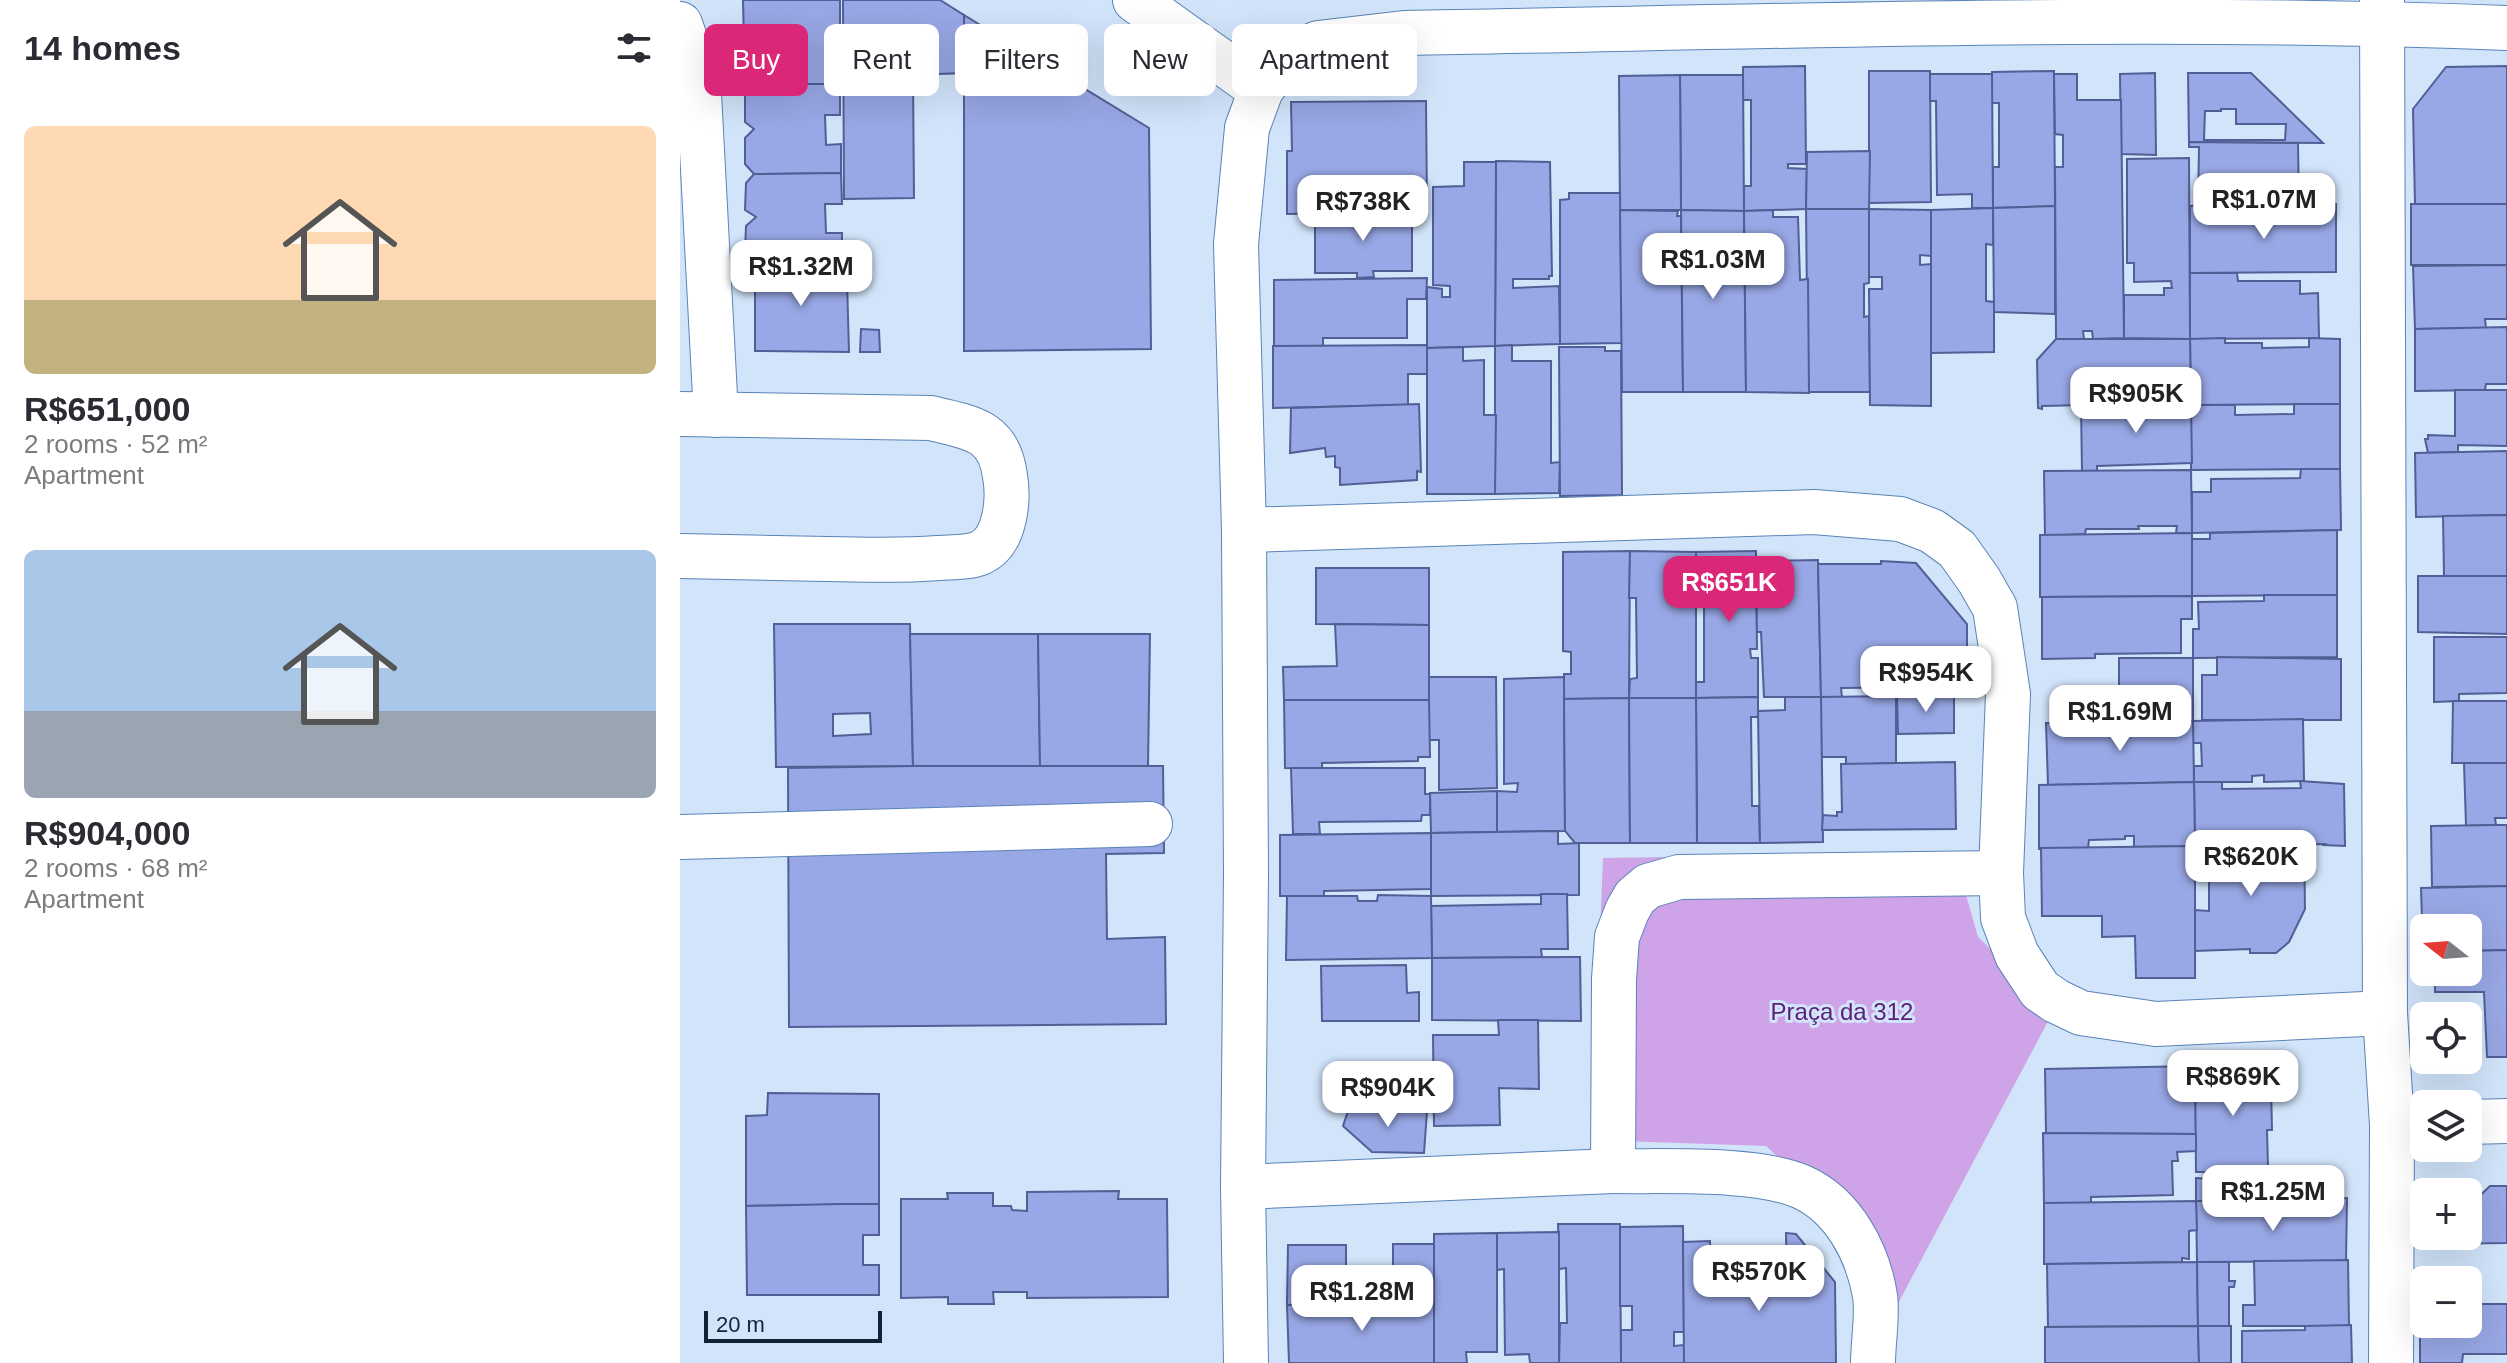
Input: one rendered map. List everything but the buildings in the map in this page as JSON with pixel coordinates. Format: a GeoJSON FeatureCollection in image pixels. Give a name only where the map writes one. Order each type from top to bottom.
{"type":"FeatureCollection","features":[{"type":"Feature","properties":{"kind":"street"},"geometry":{"type":"LineString","coordinates":[[1135,0],[1232,69]]}},
{"type":"Feature","properties":{"kind":"street"},"geometry":{"type":"LineString","coordinates":[[1417,33],[2022,23],[2382,12],[2507,28]]}},
{"type":"Feature","properties":{"kind":"street"},"geometry":{"type":"LineString","coordinates":[[2382,12],[2385,1013],[2408,1124],[2391,1363]]}},
{"type":"Feature","properties":{"kind":"street"},"geometry":{"type":"LineString","coordinates":[[680,24],[698,75],[698,414],[931,418],[978,432],[993,441],[1001,456],[1006,478],[1003,521],[991,545],[980,554],[908,560],[680,556]]}},
{"type":"Feature","properties":{"kind":"street"},"geometry":{"type":"LineString","coordinates":[[1246,1363],[1243,1187],[1246,889],[1244,530],[1236,244],[1247,128],[1259,96]]}},
{"type":"Feature","properties":{"kind":"street"},"geometry":{"type":"LineString","coordinates":[[1244,530],[1814,512],[1900,519],[1932,531],[1957,549],[1995,608],[2008,694],[2001,873],[2003,918],[2017,955],[2040,990],[2081,1013],[2156,1024],[2385,1013]]}},
{"type":"Feature","properties":{"kind":"street"},"geometry":{"type":"LineString","coordinates":[[680,837],[1150,824]]}},
{"type":"Feature","properties":{"kind":"street"},"geometry":{"type":"LineString","coordinates":[[1613,1171],[1617,937],[1635,897],[1648,886],[1679,877],[2001,873]]}},
{"type":"Feature","properties":{"kind":"street"},"geometry":{"type":"LineString","coordinates":[[2482,1122],[2507,1121]]}},
{"type":"Feature","properties":{"kind":"street"},"geometry":{"type":"LineString","coordinates":[[1243,1187],[1613,1171],[1742,1175],[1802,1187],[1821,1199],[1849,1227],[1862,1250],[1876,1298],[1873,1363]]}},
{"type":"Feature","properties":{"kind":"green space","name":"Praça da 312"},"geometry":{"type":"Polygon","coordinates":[[[1954,853],[1978,937],[2054,1010],[1894,1311],[1861,1232],[1766,1146],[1592,1140],[1603,858],[1954,853]]]}}]}
